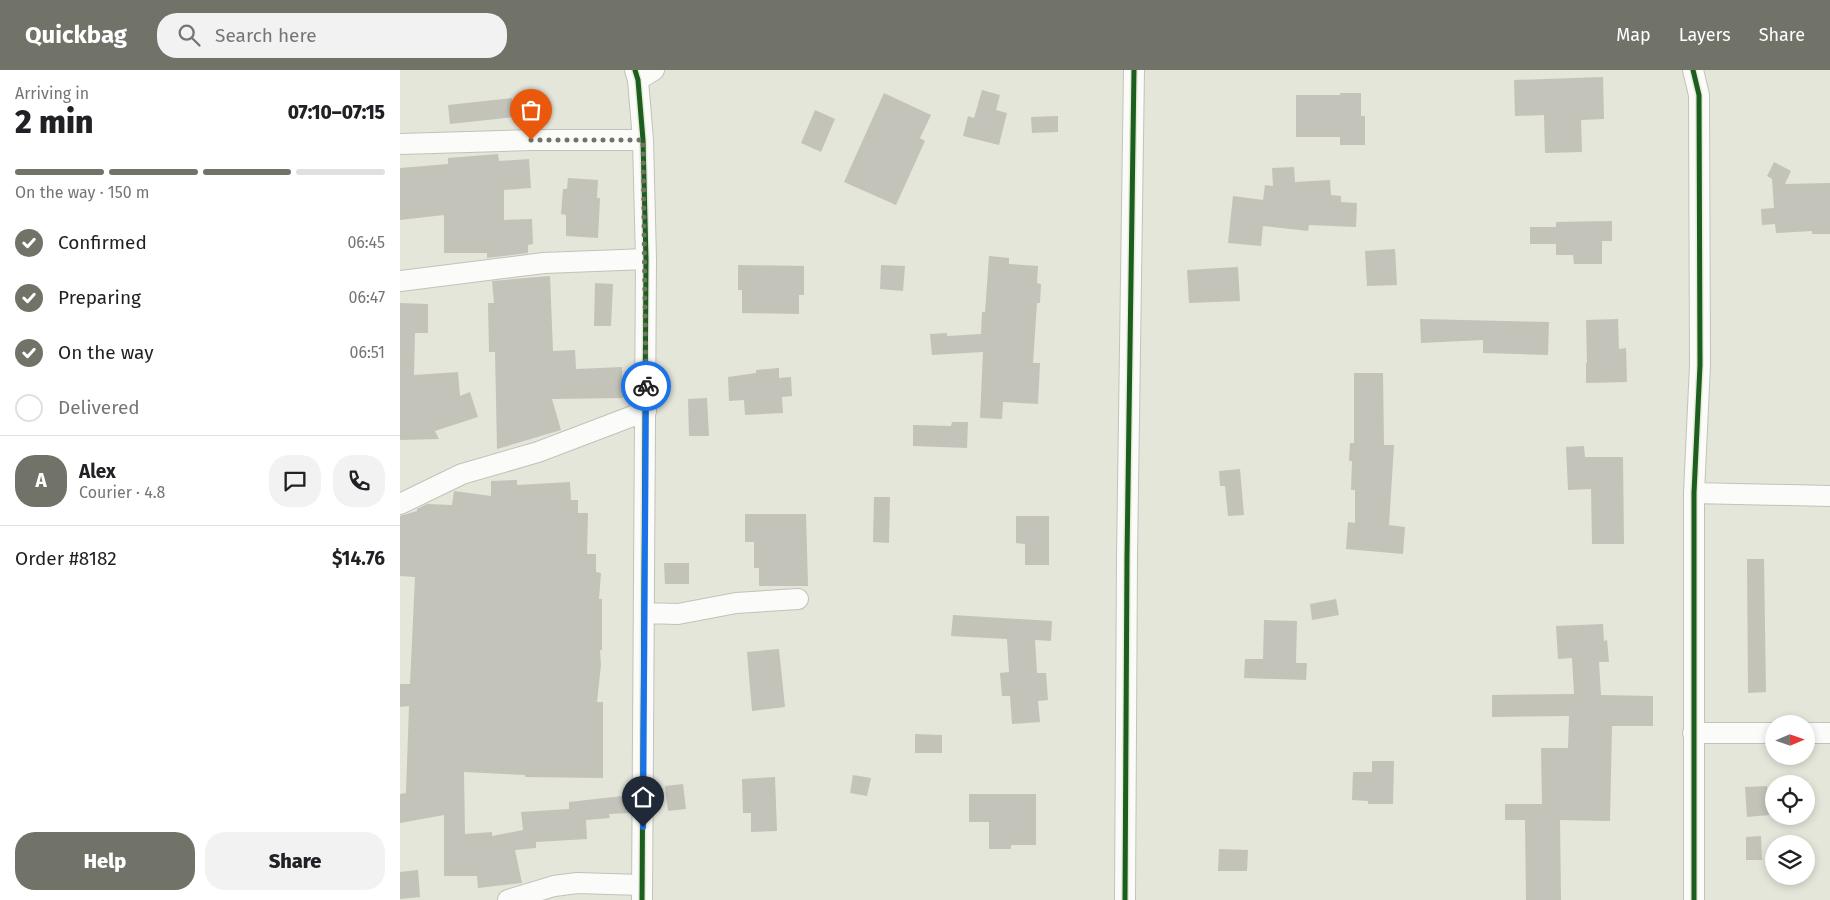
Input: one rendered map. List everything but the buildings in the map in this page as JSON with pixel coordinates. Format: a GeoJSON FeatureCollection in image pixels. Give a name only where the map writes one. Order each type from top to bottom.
{"type":"FeatureCollection","features":[{"type":"Feature","properties":{"kind":"street"},"geometry":{"type":"LineString","coordinates":[[1125,900],[1127,557],[1134,70]]}},
{"type":"Feature","properties":{"kind":"street"},"geometry":{"type":"LineString","coordinates":[[1693,70],[1699,95],[1700,278],[1700,365],[1694,493],[1694,900]]}},
{"type":"Feature","properties":{"kind":"street"},"geometry":{"type":"LineString","coordinates":[[508,900],[554,886],[577,883],[642,893],[646,259],[642,73]]}},
{"type":"Feature","properties":{"kind":"street"},"geometry":{"type":"LineString","coordinates":[[400,144],[531,140],[643,140]]}},
{"type":"Feature","properties":{"kind":"street"},"geometry":{"type":"LineString","coordinates":[[400,282],[544,263],[646,259]]}},
{"type":"Feature","properties":{"kind":"street"},"geometry":{"type":"LineString","coordinates":[[400,504],[462,474],[538,452],[646,411]]}},
{"type":"Feature","properties":{"kind":"street"},"geometry":{"type":"LineString","coordinates":[[1694,493],[1830,496]]}},
{"type":"Feature","properties":{"kind":"street"},"geometry":{"type":"LineString","coordinates":[[644,612],[678,614],[736,603],[798,599]]}},
{"type":"Feature","properties":{"kind":"street"},"geometry":{"type":"LineString","coordinates":[[1693,733],[1765,733]]}},
{"type":"Feature","properties":{"kind":"street"},"geometry":{"type":"LineString","coordinates":[[1815,733],[1830,733]]}},
{"type":"Feature","properties":{"kind":"cycle path"},"geometry":{"type":"LineString","coordinates":[[635,70],[638,80],[643,140],[646,259],[642,900]]}},
{"type":"Feature","properties":{"kind":"cycle path"},"geometry":{"type":"LineString","coordinates":[[1125,900],[1127,557],[1134,70]]}},
{"type":"Feature","properties":{"kind":"cycle path"},"geometry":{"type":"LineString","coordinates":[[1693,70],[1699,95],[1700,365],[1694,493],[1694,900]]}},
{"type":"Feature","properties":{"kind":"way so far"},"geometry":{"type":"LineString","coordinates":[[531,140],[643,140],[646,259],[646,386]]}},
{"type":"Feature","properties":{"kind":"route"},"geometry":{"type":"LineString","coordinates":[[643,827],[646,386]]}}]}
